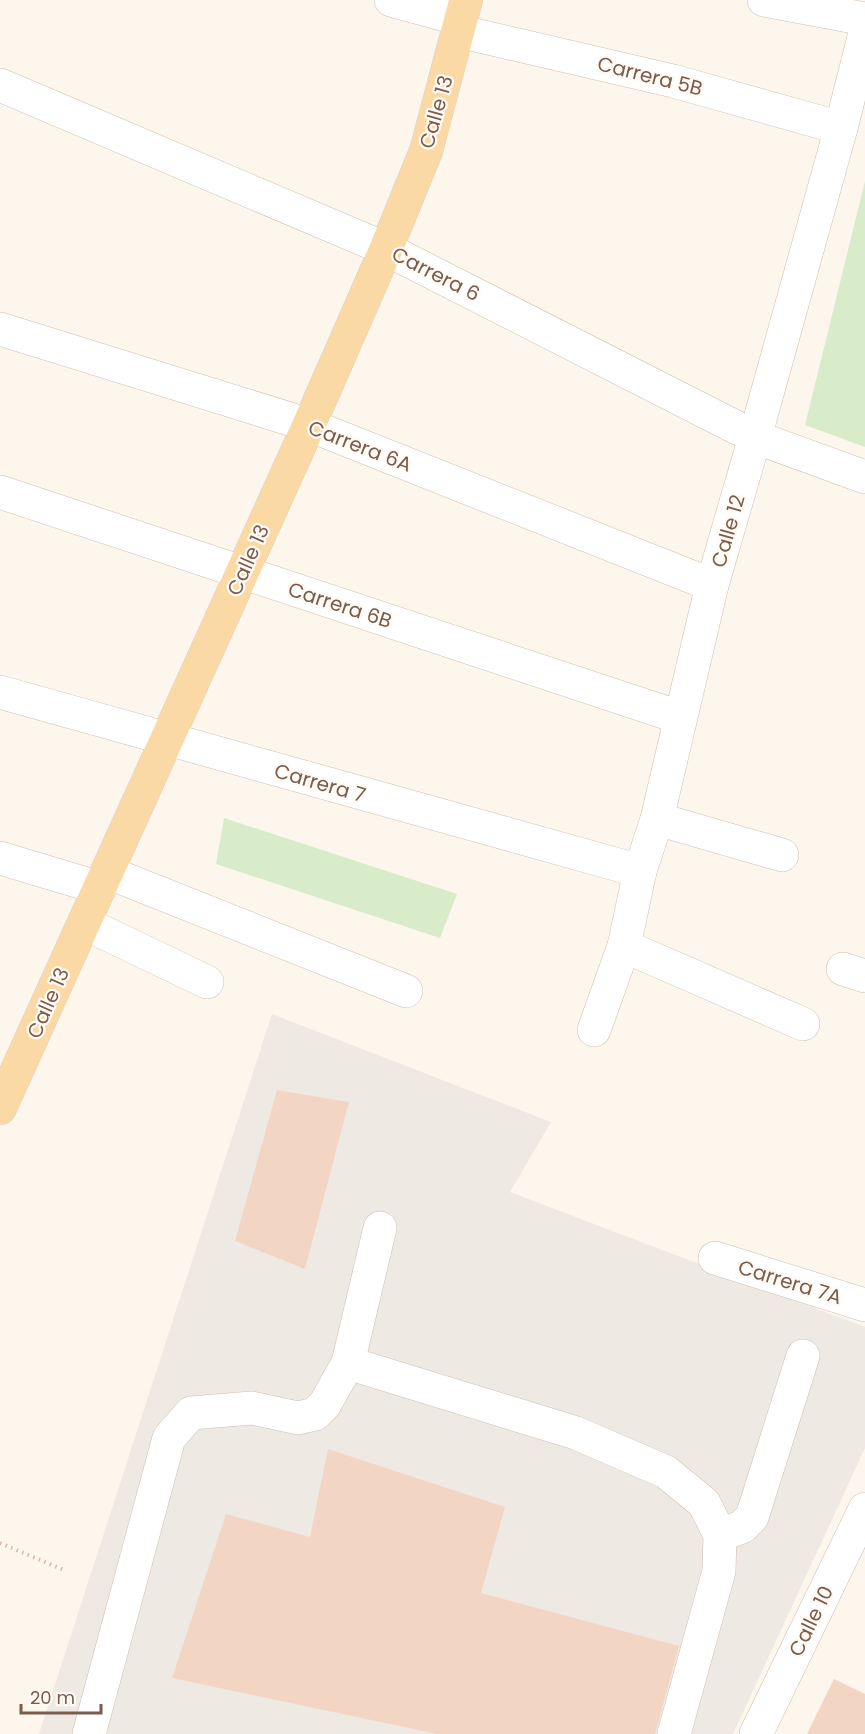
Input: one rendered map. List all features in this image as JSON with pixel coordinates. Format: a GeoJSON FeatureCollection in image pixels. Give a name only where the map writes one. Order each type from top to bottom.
{"type":"FeatureCollection","features":[{"type":"Feature","properties":{"kind":"main road","name":"Calle 13"},"geometry":{"type":"LineString","coordinates":[[0,1108],[309,426],[386,249],[426,151],[461,17]]}},
{"type":"Feature","properties":{"kind":"street","name":"Carrera 5B"},"geometry":{"type":"LineString","coordinates":[[391,0],[461,17],[673,81],[841,128]]}},
{"type":"Feature","properties":{"kind":"street"},"geometry":{"type":"LineString","coordinates":[[764,0],[865,19]]}},
{"type":"Feature","properties":{"kind":"street","name":"Calle 12"},"geometry":{"type":"LineString","coordinates":[[594,1030],[624,946],[640,872],[657,819],[712,585],[841,128],[865,33]]}},
{"type":"Feature","properties":{"kind":"street","name":"Carrera 6"},"geometry":{"type":"LineString","coordinates":[[0,85],[386,249],[755,437],[865,477]]}},
{"type":"Feature","properties":{"kind":"street","name":"Carrera 6A"},"geometry":{"type":"LineString","coordinates":[[0,328],[309,426],[712,585]]}},
{"type":"Feature","properties":{"kind":"street","name":"Carrera 6B"},"geometry":{"type":"LineString","coordinates":[[0,492],[680,717]]}},
{"type":"Feature","properties":{"kind":"street","name":"Carrera 7"},"geometry":{"type":"LineString","coordinates":[[0,692],[640,872]]}},
{"type":"Feature","properties":{"kind":"street"},"geometry":{"type":"LineString","coordinates":[[657,819],[782,855]]}},
{"type":"Feature","properties":{"kind":"street"},"geometry":{"type":"LineString","coordinates":[[0,858],[103,880],[406,991]]}},
{"type":"Feature","properties":{"kind":"street"},"geometry":{"type":"LineString","coordinates":[[84,923],[207,982]]}},
{"type":"Feature","properties":{"kind":"street"},"geometry":{"type":"LineString","coordinates":[[624,946],[803,1024]]}},
{"type":"Feature","properties":{"kind":"street"},"geometry":{"type":"LineString","coordinates":[[89,1734],[169,1438],[191,1413],[252,1408],[298,1418],[315,1414],[325,1404],[348,1363],[380,1228]]}},
{"type":"Feature","properties":{"kind":"street","name":"Carrera 7A"},"geometry":{"type":"LineString","coordinates":[[715,1258],[865,1305]]}},
{"type":"Feature","properties":{"kind":"street"},"geometry":{"type":"LineString","coordinates":[[720,1535],[742,1527],[752,1517],[803,1356]]}},
{"type":"Feature","properties":{"kind":"street"},"geometry":{"type":"LineString","coordinates":[[348,1363],[576,1433],[666,1472],[704,1503],[720,1535],[719,1572],[674,1734]]}},
{"type":"Feature","properties":{"kind":"street","name":"Calle 10"},"geometry":{"type":"LineString","coordinates":[[756,1734],[865,1509]]}},
{"type":"Feature","properties":{"kind":"path"},"geometry":{"type":"LineString","coordinates":[[0,1543],[64,1570]]}},
{"type":"Feature","properties":{"kind":"shaded area"},"geometry":{"type":"Polygon","coordinates":[[[272,1014],[551,1122],[510,1192],[865,1327],[865,1448],[733,1734],[39,1734],[272,1014]]]}},
{"type":"Feature","properties":{"kind":"green space"},"geometry":{"type":"Polygon","coordinates":[[[865,181],[865,447],[805,425],[865,181]]]}},
{"type":"Feature","properties":{"kind":"green space"},"geometry":{"type":"Polygon","coordinates":[[[224,818],[457,894],[440,938],[216,864],[224,818]]]}},
{"type":"Feature","properties":{"kind":"building"},"geometry":{"type":"Polygon","coordinates":[[[277,1090],[349,1102],[305,1269],[235,1241],[277,1090]]]}},
{"type":"Feature","properties":{"kind":"building"},"geometry":{"type":"Polygon","coordinates":[[[328,1449],[505,1507],[481,1593],[679,1646],[655,1734],[437,1734],[172,1678],[226,1514],[310,1537],[328,1449]]]}},
{"type":"Feature","properties":{"kind":"building"},"geometry":{"type":"Polygon","coordinates":[[[834,1679],[865,1694],[865,1734],[807,1734],[834,1679]]]}}]}
